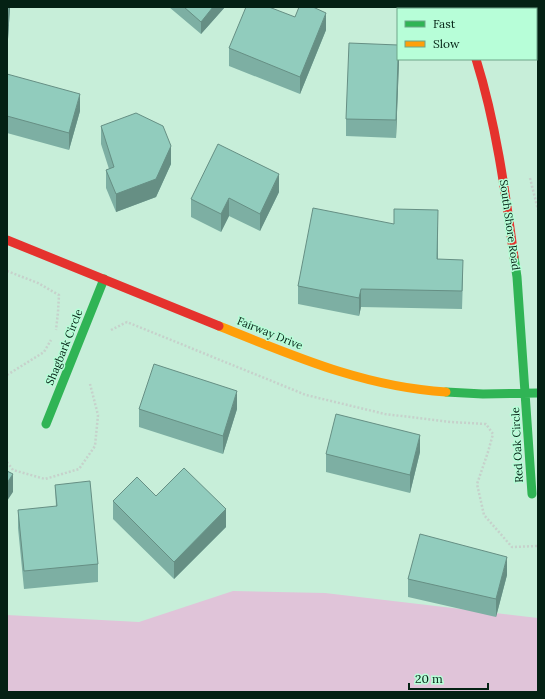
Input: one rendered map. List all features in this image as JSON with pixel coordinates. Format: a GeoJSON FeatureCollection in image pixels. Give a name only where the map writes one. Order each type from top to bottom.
{"type":"FeatureCollection","features":[{"type":"Feature","properties":{"kind":"street","name":"South Shore Road"},"geometry":{"type":"LineString","coordinates":[[476,60],[484,88],[504,181],[517,277],[526,393]]}},
{"type":"Feature","properties":{"kind":"street","name":"Fairway Drive"},"geometry":{"type":"LineString","coordinates":[[7,240],[317,365],[371,381],[430,391],[483,394],[538,392]]}},
{"type":"Feature","properties":{"kind":"street","name":"Shagbark Circle"},"geometry":{"type":"LineString","coordinates":[[46,424],[104,279]]}},
{"type":"Feature","properties":{"kind":"street","name":"Red Oak Circle"},"geometry":{"type":"LineString","coordinates":[[526,393],[532,494]]}},
{"type":"Feature","properties":{"kind":"path"},"geometry":{"type":"LineString","coordinates":[[7,271],[59,295],[55,334],[44,352],[7,375]]}},
{"type":"Feature","properties":{"kind":"path"},"geometry":{"type":"LineString","coordinates":[[109,332],[127,322],[306,395],[385,414],[451,422],[486,424],[493,434],[477,484],[484,515],[512,547],[538,546]]}},
{"type":"Feature","properties":{"kind":"path"},"geometry":{"type":"LineString","coordinates":[[7,462],[13,470],[45,479],[79,469],[95,446],[98,415],[89,386],[92,380]]}},
{"type":"Feature","properties":{"kind":"shaded area"},"geometry":{"type":"Polygon","coordinates":[[[233,591],[325,593],[538,618],[538,692],[7,692],[7,615],[139,622],[233,591]]]}},
{"type":"Feature","properties":{"kind":"building"},"geometry":{"type":"Polygon","coordinates":[[[7,7],[9,7],[8,26],[7,26],[7,7]]]}},
{"type":"Feature","properties":{"kind":"building"},"geometry":{"type":"Polygon","coordinates":[[[184,7],[213,7],[201,22],[184,7]]]}},
{"type":"Feature","properties":{"kind":"building"},"geometry":{"type":"Polygon","coordinates":[[[246,7],[269,7],[295,17],[299,7],[313,7],[326,13],[300,77],[229,48],[246,7]]]}},
{"type":"Feature","properties":{"kind":"building"},"geometry":{"type":"Polygon","coordinates":[[[349,43],[397,45],[396,120],[346,119],[349,43]]]}},
{"type":"Feature","properties":{"kind":"building"},"geometry":{"type":"Polygon","coordinates":[[[7,74],[80,94],[69,133],[7,116],[7,74]]]}},
{"type":"Feature","properties":{"kind":"building"},"geometry":{"type":"Polygon","coordinates":[[[136,113],[163,126],[171,146],[156,179],[116,194],[106,170],[114,167],[101,126],[136,113]]]}},
{"type":"Feature","properties":{"kind":"building"},"geometry":{"type":"Polygon","coordinates":[[[218,144],[279,174],[260,214],[229,198],[221,214],[191,199],[218,144]]]}},
{"type":"Feature","properties":{"kind":"building"},"geometry":{"type":"Polygon","coordinates":[[[313,208],[394,224],[394,209],[438,210],[437,259],[463,260],[462,291],[361,289],[359,298],[298,286],[313,208]]]}},
{"type":"Feature","properties":{"kind":"building"},"geometry":{"type":"Polygon","coordinates":[[[154,364],[237,391],[223,436],[139,409],[154,364]]]}},
{"type":"Feature","properties":{"kind":"building"},"geometry":{"type":"Polygon","coordinates":[[[336,414],[420,435],[410,475],[326,454],[336,414]]]}},
{"type":"Feature","properties":{"kind":"building"},"geometry":{"type":"Polygon","coordinates":[[[184,468],[226,509],[174,562],[113,501],[137,477],[156,496],[184,468]]]}},
{"type":"Feature","properties":{"kind":"building"},"geometry":{"type":"Polygon","coordinates":[[[7,471],[13,474],[7,483],[7,471]]]}},
{"type":"Feature","properties":{"kind":"building"},"geometry":{"type":"Polygon","coordinates":[[[90,481],[98,564],[24,571],[18,510],[57,506],[55,485],[90,481]]]}},
{"type":"Feature","properties":{"kind":"building"},"geometry":{"type":"Polygon","coordinates":[[[420,534],[507,557],[496,599],[408,579],[420,534]]]}},
{"type":"Feature","properties":{"kind":"traffic: fast"},"geometry":{"type":"LineString","coordinates":[[514,257],[517,277],[532,494]]}},
{"type":"Feature","properties":{"kind":"traffic: fast"},"geometry":{"type":"LineString","coordinates":[[46,424],[104,279]]}},
{"type":"Feature","properties":{"kind":"traffic: fast"},"geometry":{"type":"LineString","coordinates":[[446,392],[483,394],[538,393]]}},
{"type":"Feature","properties":{"kind":"traffic: slow"},"geometry":{"type":"LineString","coordinates":[[219,326],[302,359],[358,377],[386,384],[446,392]]}},
{"type":"Feature","properties":{"kind":"traffic: jam"},"geometry":{"type":"LineString","coordinates":[[476,60],[494,132],[514,257]]}},
{"type":"Feature","properties":{"kind":"traffic: jam"},"geometry":{"type":"LineString","coordinates":[[7,240],[219,326]]}}]}
